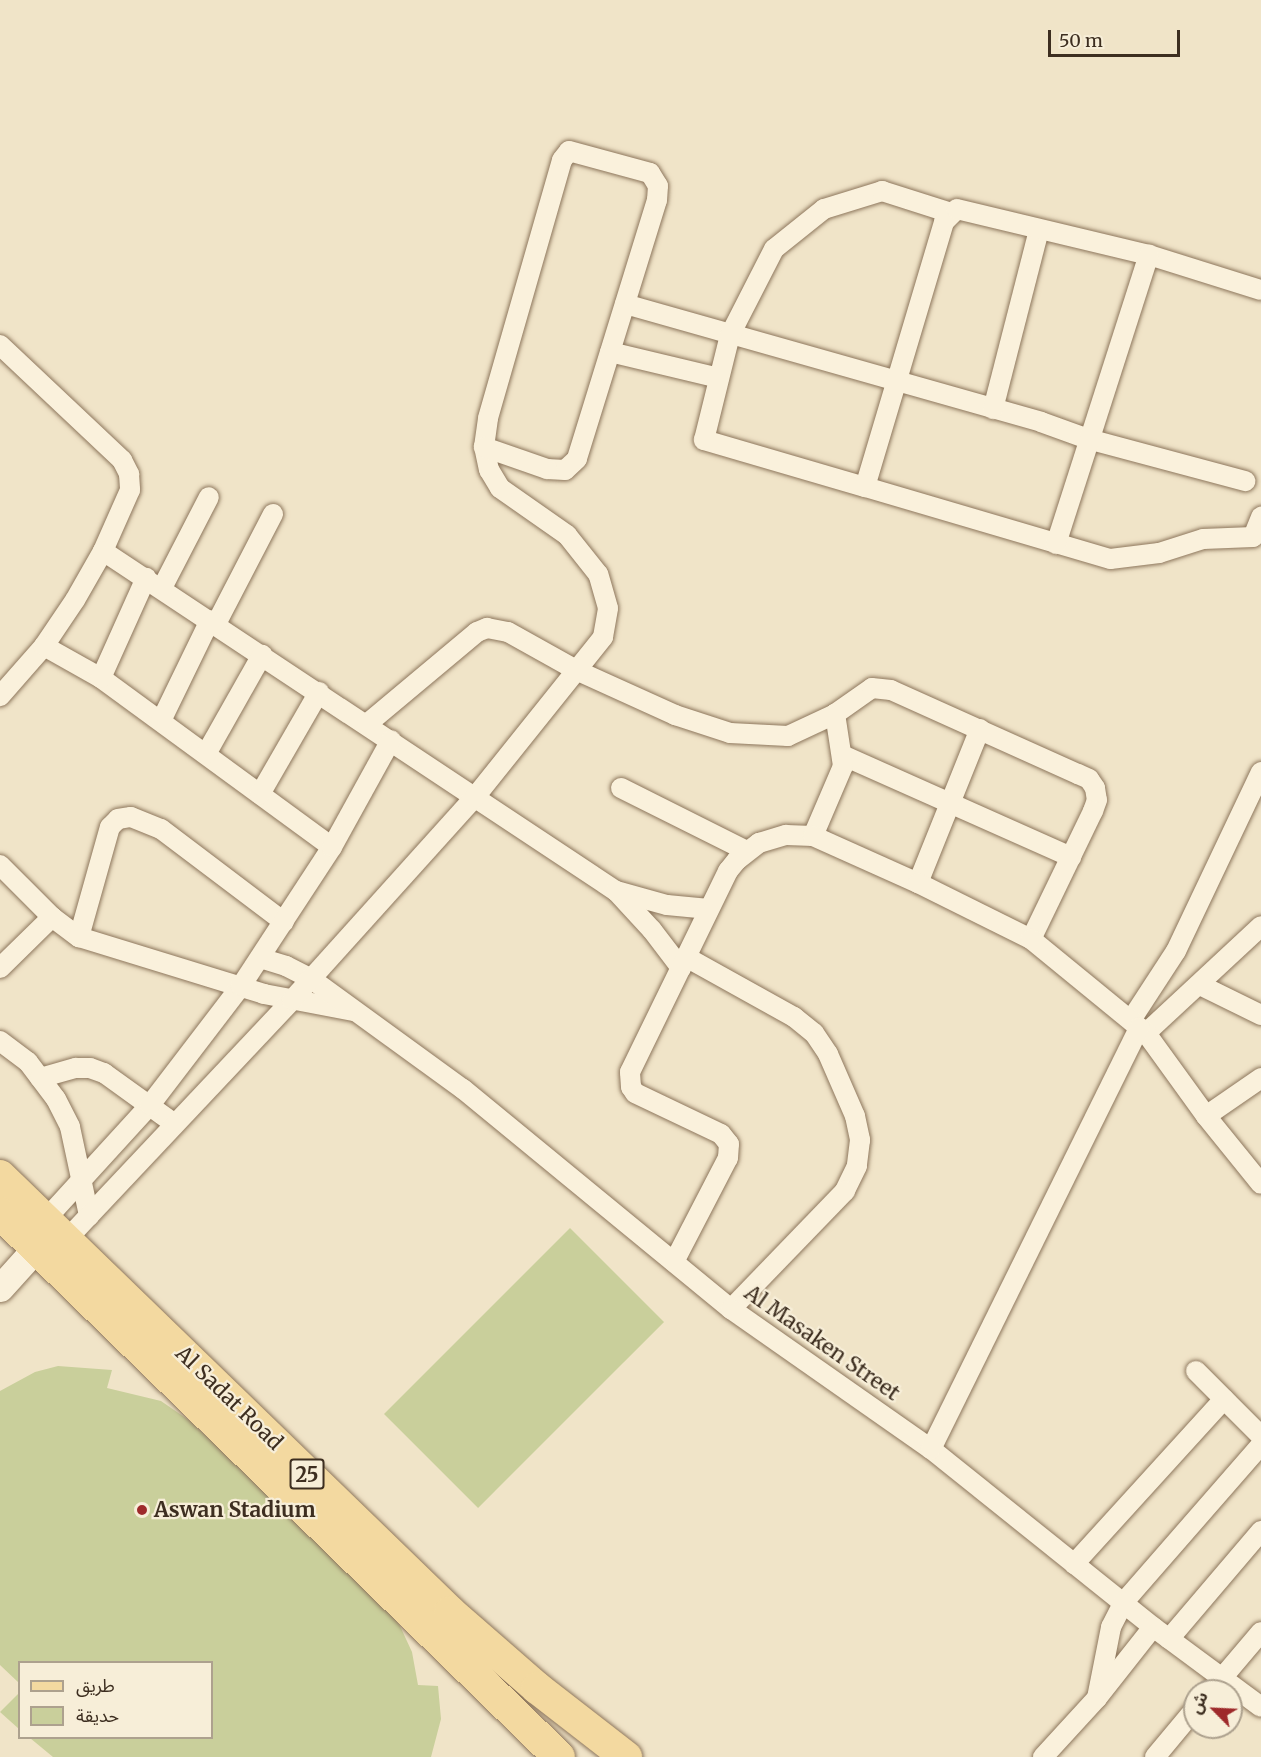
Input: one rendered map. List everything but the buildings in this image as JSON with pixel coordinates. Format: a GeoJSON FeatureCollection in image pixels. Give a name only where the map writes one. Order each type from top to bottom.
{"type":"FeatureCollection","features":[{"type":"Feature","properties":{"kind":"main road","name":"Al Sadat Road"},"geometry":{"type":"LineString","coordinates":[[0,1176],[49,1236],[559,1757]]}},
{"type":"Feature","properties":{"kind":"main road","name":"Al Sadat Road"},"geometry":{"type":"LineString","coordinates":[[0,1213],[49,1236],[450,1612],[530,1682],[626,1757]]}},
{"type":"Feature","properties":{"kind":"street"},"geometry":{"type":"LineString","coordinates":[[49,1236],[88,1216],[292,1000],[475,797],[603,637],[608,608],[598,574],[567,535],[500,488],[489,470],[484,447],[488,418],[562,160],[569,151],[650,173],[658,186],[657,200],[577,459],[565,471],[547,469],[484,447]]}},
{"type":"Feature","properties":{"kind":"street"},"geometry":{"type":"LineString","coordinates":[[951,213],[882,191],[824,209],[774,249],[730,335],[704,440],[1110,559],[1159,553],[1203,539],[1257,542],[1261,517]]}},
{"type":"Feature","properties":{"kind":"street"},"geometry":{"type":"LineString","coordinates":[[865,487],[944,222],[957,209],[1149,255],[1261,290]]}},
{"type":"Feature","properties":{"kind":"street"},"geometry":{"type":"LineString","coordinates":[[993,409],[1039,230]]}},
{"type":"Feature","properties":{"kind":"street"},"geometry":{"type":"LineString","coordinates":[[1056,543],[1149,255]]}},
{"type":"Feature","properties":{"kind":"street"},"geometry":{"type":"LineString","coordinates":[[625,304],[993,409],[1088,439],[1245,481]]}},
{"type":"Feature","properties":{"kind":"street"},"geometry":{"type":"LineString","coordinates":[[0,345],[122,460],[129,474],[130,490],[103,551],[75,600],[44,646],[0,696]]}},
{"type":"Feature","properties":{"kind":"street"},"geometry":{"type":"LineString","coordinates":[[610,352],[719,378]]}},
{"type":"Feature","properties":{"kind":"street"},"geometry":{"type":"LineString","coordinates":[[101,678],[154,583],[209,496]]}},
{"type":"Feature","properties":{"kind":"street"},"geometry":{"type":"LineString","coordinates":[[161,721],[273,514]]}},
{"type":"Feature","properties":{"kind":"street"},"geometry":{"type":"LineString","coordinates":[[103,551],[616,891],[683,962],[794,1017],[814,1033],[828,1054],[858,1128],[857,1166],[845,1191],[731,1309]]}},
{"type":"Feature","properties":{"kind":"street"},"geometry":{"type":"LineString","coordinates":[[367,724],[477,632],[487,628],[508,632],[578,670],[675,715],[730,733],[788,736],[835,714],[864,692],[882,687],[1089,779],[1095,788],[1097,800],[1093,811],[1031,939]]}},
{"type":"Feature","properties":{"kind":"street"},"geometry":{"type":"LineString","coordinates":[[44,646],[101,678],[332,847]]}},
{"type":"Feature","properties":{"kind":"street"},"geometry":{"type":"LineString","coordinates":[[206,754],[262,655]]}},
{"type":"Feature","properties":{"kind":"street"},"geometry":{"type":"LineString","coordinates":[[260,794],[319,692]]}},
{"type":"Feature","properties":{"kind":"street"},"geometry":{"type":"LineString","coordinates":[[813,836],[840,777],[842,754],[835,714]]}},
{"type":"Feature","properties":{"kind":"street"},"geometry":{"type":"LineString","coordinates":[[918,883],[980,729]]}},
{"type":"Feature","properties":{"kind":"street"},"geometry":{"type":"LineString","coordinates":[[0,1288],[49,1236],[81,1181],[150,1106],[241,986],[332,847],[391,740]]}},
{"type":"Feature","properties":{"kind":"street"},"geometry":{"type":"LineString","coordinates":[[842,754],[1071,857]]}},
{"type":"Feature","properties":{"kind":"street"},"geometry":{"type":"LineString","coordinates":[[931,1449],[1139,1027],[1261,772]]}},
{"type":"Feature","properties":{"kind":"street"},"geometry":{"type":"LineString","coordinates":[[621,788],[747,851]]}},
{"type":"Feature","properties":{"kind":"street"},"geometry":{"type":"LineString","coordinates":[[79,937],[110,827],[118,819],[131,817],[161,829],[284,922]]}},
{"type":"Feature","properties":{"kind":"street"},"geometry":{"type":"LineString","coordinates":[[674,1263],[730,1151],[726,1138],[721,1134],[642,1097],[631,1087],[630,1072],[728,872],[747,851],[772,838],[786,835],[813,836],[918,883],[1031,939],[1139,1027],[1261,1184]]}},
{"type":"Feature","properties":{"kind":"street","name":"Al Masaken Street"},"geometry":{"type":"LineString","coordinates":[[0,865],[52,917],[79,937],[264,994],[359,1012]]}},
{"type":"Feature","properties":{"kind":"street"},"geometry":{"type":"LineString","coordinates":[[616,891],[674,907],[709,909]]}},
{"type":"Feature","properties":{"kind":"street"},"geometry":{"type":"LineString","coordinates":[[0,968],[52,917]]}},
{"type":"Feature","properties":{"kind":"street"},"geometry":{"type":"LineString","coordinates":[[1139,1027],[1200,985],[1261,926]]}},
{"type":"Feature","properties":{"kind":"street","name":"Al Masaken Street"},"geometry":{"type":"LineString","coordinates":[[260,958],[286,966],[310,978],[463,1089],[731,1309],[931,1449],[1169,1640],[1211,1679]]}},
{"type":"Feature","properties":{"kind":"street"},"geometry":{"type":"LineString","coordinates":[[1200,985],[1261,1014]]}},
{"type":"Feature","properties":{"kind":"street"},"geometry":{"type":"LineString","coordinates":[[0,1041],[28,1062],[56,1099],[70,1127],[88,1216]]}},
{"type":"Feature","properties":{"kind":"street"},"geometry":{"type":"LineString","coordinates":[[40,1078],[76,1068],[90,1068],[104,1073],[175,1124]]}},
{"type":"Feature","properties":{"kind":"street"},"geometry":{"type":"LineString","coordinates":[[1206,1116],[1261,1078]]}},
{"type":"Feature","properties":{"kind":"street"},"geometry":{"type":"LineString","coordinates":[[1196,1371],[1261,1436]]}},
{"type":"Feature","properties":{"kind":"street"},"geometry":{"type":"LineString","coordinates":[[1074,1564],[1224,1399]]}},
{"type":"Feature","properties":{"kind":"street"},"geometry":{"type":"LineString","coordinates":[[1097,1698],[1111,1626],[1123,1603],[1261,1445]]}},
{"type":"Feature","properties":{"kind":"street"},"geometry":{"type":"LineString","coordinates":[[1169,1640],[1260,1535]]}},
{"type":"Feature","properties":{"kind":"street"},"geometry":{"type":"LineString","coordinates":[[1043,1757],[1097,1698],[1153,1628]]}},
{"type":"Feature","properties":{"kind":"street"},"geometry":{"type":"LineString","coordinates":[[1220,1679],[1261,1632]]}},
{"type":"Feature","properties":{"kind":"street","name":"Al Masaken Street"},"geometry":{"type":"LineString","coordinates":[[1243,1698],[1261,1707]]}},
{"type":"Feature","properties":{"kind":"street"},"geometry":{"type":"LineString","coordinates":[[1155,1757],[1183,1723]]}},
{"type":"Feature","properties":{"kind":"green space"},"geometry":{"type":"Polygon","coordinates":[[[570,1228],[664,1322],[478,1508],[384,1414],[570,1228]]]}},
{"type":"Feature","properties":{"kind":"green space","name":"Aswan Stadium"},"geometry":{"type":"Polygon","coordinates":[[[58,1366],[112,1370],[107,1388],[161,1401],[190,1421],[380,1598],[400,1626],[412,1652],[418,1685],[438,1686],[441,1719],[431,1757],[53,1757],[31,1739],[213,1739],[213,1661],[18,1661],[18,1682],[0,1665],[0,1391],[35,1372],[58,1366]]]}},
{"type":"Feature","properties":{"kind":"green space"},"geometry":{"type":"Polygon","coordinates":[[[18,1694],[18,1728],[0,1712],[18,1694]]]}},
{"type":"Feature","properties":{"kind":"place","name":"Aswan Stadium"},"geometry":{"type":"Point","coordinates":[142,1510]}}]}
